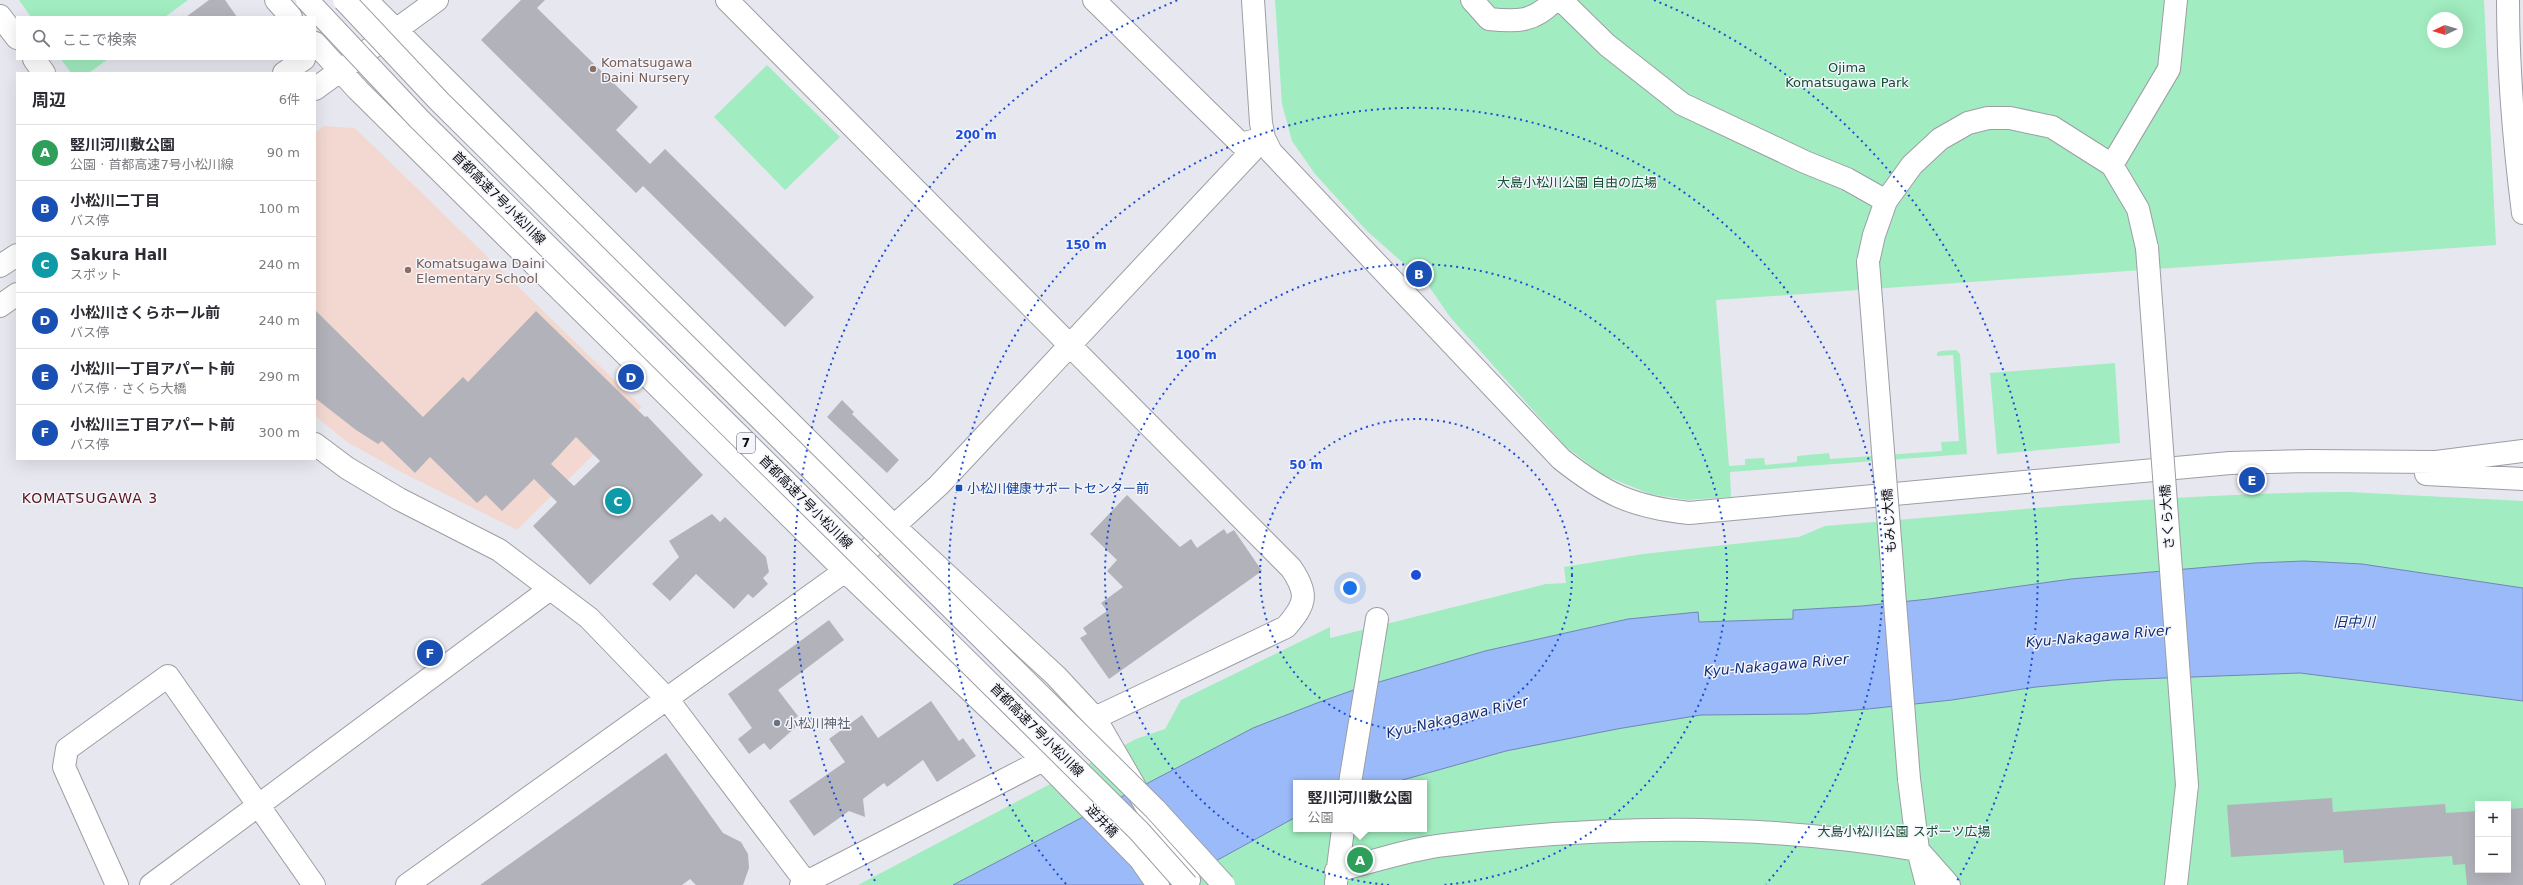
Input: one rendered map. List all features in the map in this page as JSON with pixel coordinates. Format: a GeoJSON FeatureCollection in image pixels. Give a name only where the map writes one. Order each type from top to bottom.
{"type":"FeatureCollection","features":[{"type":"Feature","properties":{"kind":"main road"},"geometry":{"type":"LineString","coordinates":[[276,0],[290,16]]}},
{"type":"Feature","properties":{"kind":"main road","name":"首都高速7号小松川線"},"geometry":{"type":"LineString","coordinates":[[307,0],[420,119],[1139,831],[1187,885]]}},
{"type":"Feature","properties":{"kind":"main road","name":"首都高速7号小松川線"},"geometry":{"type":"LineString","coordinates":[[344,0],[439,101],[1155,810],[1224,885]]}},
{"type":"Feature","properties":{"kind":"main road"},"geometry":{"type":"LineString","coordinates":[[316,88],[437,0]]}},
{"type":"Feature","properties":{"kind":"main road"},"geometry":{"type":"LineString","coordinates":[[727,0],[1071,344],[1291,568],[1301,583],[1303,597],[1301,610],[1286,628],[1095,718]]}},
{"type":"Feature","properties":{"kind":"main road"},"geometry":{"type":"LineString","coordinates":[[1094,0],[1241,144],[1264,138]]}},
{"type":"Feature","properties":{"kind":"main road"},"geometry":{"type":"LineString","coordinates":[[1253,0],[1264,138],[1278,162],[1561,459],[1592,484],[1626,500],[1659,510],[1689,513],[2230,464],[2310,461],[2436,462],[2523,451]]}},
{"type":"Feature","properties":{"kind":"main road"},"geometry":{"type":"LineString","coordinates":[[1472,0],[1489,19],[1517,22],[1543,13],[1555,0]]}},
{"type":"Feature","properties":{"kind":"main road"},"geometry":{"type":"LineString","coordinates":[[1561,0],[1607,45],[1682,104],[1805,162],[1848,179],[1886,201]]}},
{"type":"Feature","properties":{"kind":"main road"},"geometry":{"type":"LineString","coordinates":[[2112,165],[2169,69],[2176,0]]}},
{"type":"Feature","properties":{"kind":"main road"},"geometry":{"type":"LineString","coordinates":[[2508,0],[2508,61],[2515,152],[2523,213]]}},
{"type":"Feature","properties":{"kind":"main road"},"geometry":{"type":"LineString","coordinates":[[316,48],[376,3],[395,30],[895,527],[1056,676],[1095,718],[1191,885]]}},
{"type":"Feature","properties":{"kind":"main road"},"geometry":{"type":"LineString","coordinates":[[0,16],[16,37]]}},
{"type":"Feature","properties":{"kind":"main road","name":"逆井橋"},"geometry":{"type":"LineString","coordinates":[[316,52],[340,71],[845,571],[1043,760],[1140,859],[1158,885]]}},
{"type":"Feature","properties":{"kind":"main road"},"geometry":{"type":"LineString","coordinates":[[35,60],[43,72]]}},
{"type":"Feature","properties":{"kind":"main road"},"geometry":{"type":"LineString","coordinates":[[285,72],[300,60]]}},
{"type":"Feature","properties":{"kind":"main road","name":"もみじ大橋"},"geometry":{"type":"LineString","coordinates":[[1927,885],[1918,850],[1909,779],[1868,262],[1874,235],[1886,201],[1912,165],[1940,139],[1968,123],[1988,118],[2010,118],[2052,127],[2112,165]]}},
{"type":"Feature","properties":{"kind":"main road"},"geometry":{"type":"LineString","coordinates":[[407,885],[668,700],[845,571],[895,527],[939,485],[1264,138]]}},
{"type":"Feature","properties":{"kind":"main road","name":"さくら大橋"},"geometry":{"type":"LineString","coordinates":[[2112,165],[2138,209],[2146,248],[2187,785],[2170,882]]}},
{"type":"Feature","properties":{"kind":"main road"},"geometry":{"type":"LineString","coordinates":[[0,266],[16,256]]}},
{"type":"Feature","properties":{"kind":"main road"},"geometry":{"type":"LineString","coordinates":[[0,306],[16,295]]}},
{"type":"Feature","properties":{"kind":"main road"},"geometry":{"type":"LineString","coordinates":[[316,445],[347,468],[379,487],[499,550],[589,618],[668,700],[805,884],[1043,760]]}},
{"type":"Feature","properties":{"kind":"main road"},"geometry":{"type":"LineString","coordinates":[[2310,461],[2378,470],[2523,479]]}},
{"type":"Feature","properties":{"kind":"main road"},"geometry":{"type":"LineString","coordinates":[[151,885],[550,589]]}},
{"type":"Feature","properties":{"kind":"main road"},"geometry":{"type":"LineString","coordinates":[[1350,780],[1377,619]]}},
{"type":"Feature","properties":{"kind":"main road"},"geometry":{"type":"LineString","coordinates":[[117,885],[64,767],[67,749],[168,676],[259,804],[314,885]]}},
{"type":"Feature","properties":{"kind":"main road"},"geometry":{"type":"LineString","coordinates":[[1343,832],[1336,878],[1444,845],[1600,832],[1713,829],[1836,839],[1918,850],[1949,885]]}},
{"type":"Feature","properties":{"kind":"shaded area","name":"Komatsugawa Daini Elementary School"},"geometry":{"type":"Polygon","coordinates":[[[324,126],[355,128],[642,407],[517,530],[399,471],[347,442],[316,417],[316,132],[324,126]]]}},
{"type":"Feature","properties":{"kind":"green space"},"geometry":{"type":"Polygon","coordinates":[[[19,0],[188,0],[166,16],[30,16],[19,0]]]}},
{"type":"Feature","properties":{"kind":"green space","name":"大島小松川公園 自由の広場"},"geometry":{"type":"Polygon","coordinates":[[[1275,0],[2484,0],[2496,245],[1716,300],[1729,466],[1745,465],[1745,459],[1764,458],[1765,465],[1797,462],[1797,456],[1829,453],[1830,459],[1942,451],[1941,442],[1959,441],[1953,355],[1937,356],[1937,353],[1940,351],[1956,350],[1960,354],[1967,454],[1730,472],[1731,497],[1687,500],[1650,494],[1603,475],[1565,446],[1450,317],[1428,285],[1367,231],[1315,174],[1292,141],[1282,104],[1275,0]]]}},
{"type":"Feature","properties":{"kind":"green space"},"geometry":{"type":"Polygon","coordinates":[[[62,60],[107,60],[90,72],[70,72],[62,60]]]}},
{"type":"Feature","properties":{"kind":"green space"},"geometry":{"type":"Polygon","coordinates":[[[767,65],[840,137],[785,190],[714,117],[767,65]]]}},
{"type":"Feature","properties":{"kind":"green space"},"geometry":{"type":"Polygon","coordinates":[[[2115,363],[2120,443],[1997,454],[1990,373],[2115,363]]]}},
{"type":"Feature","properties":{"kind":"green space"},"geometry":{"type":"Polygon","coordinates":[[[2348,492],[2523,501],[2523,588],[2362,564],[2304,561],[2255,563],[2071,579],[1929,599],[1862,606],[1793,610],[1793,619],[1698,622],[1698,612],[1628,619],[1485,651],[1362,687],[1253,728],[953,885],[858,885],[1136,739],[1165,729],[1181,700],[1330,627],[1330,638],[1546,584],[1566,583],[1564,567],[1643,554],[1799,537],[1825,526],[2086,504],[2282,493],[2348,492]]]}},
{"type":"Feature","properties":{"kind":"green space","name":"大島小松川公園 スポーツ広場"},"geometry":{"type":"Polygon","coordinates":[[[2300,673],[2523,701],[2523,885],[1172,885],[1293,819],[1293,832],[1427,832],[1427,780],[1403,780],[1506,751],[1617,729],[1701,715],[1807,714],[1952,700],[2036,687],[2112,680],[2300,673]]]}},
{"type":"Feature","properties":{"kind":"water","name":"旧中川"},"geometry":{"type":"Polygon","coordinates":[[[2304,561],[2362,564],[2523,588],[2523,701],[2300,673],[2112,680],[2036,687],[1952,700],[1807,714],[1701,715],[1617,729],[1506,751],[1403,780],[1293,780],[1293,819],[1172,885],[953,885],[1253,728],[1362,687],[1485,651],[1628,619],[1698,612],[1699,622],[1793,619],[1793,610],[1862,606],[1929,599],[2071,579],[2255,563],[2304,561]]]}},
{"type":"Feature","properties":{"kind":"building"},"geometry":{"type":"Polygon","coordinates":[[[209,0],[225,0],[236,16],[187,16],[209,0]]]}},
{"type":"Feature","properties":{"kind":"building"},"geometry":{"type":"Polygon","coordinates":[[[521,0],[545,0],[537,8],[638,107],[616,130],[650,164],[665,149],[814,297],[785,327],[643,186],[636,193],[481,40],[521,0]]]}},
{"type":"Feature","properties":{"kind":"building"},"geometry":{"type":"Polygon","coordinates":[[[316,311],[423,417],[463,377],[468,382],[536,311],[645,417],[647,416],[703,475],[590,585],[533,526],[557,502],[534,479],[502,511],[486,495],[477,503],[430,457],[415,473],[382,441],[378,444],[356,430],[316,399],[316,311]],[[576,437],[551,464],[574,486],[600,461],[576,437]]]}},
{"type":"Feature","properties":{"kind":"building"},"geometry":{"type":"Polygon","coordinates":[[[842,400],[854,412],[852,414],[899,460],[887,473],[827,417],[842,400]]]}},
{"type":"Feature","properties":{"kind":"building"},"geometry":{"type":"Polygon","coordinates":[[[1127,495],[1180,547],[1191,539],[1197,548],[1224,529],[1227,534],[1234,530],[1262,571],[1109,679],[1080,638],[1087,634],[1083,628],[1107,611],[1101,603],[1123,587],[1107,571],[1117,560],[1090,534],[1127,495]]]}},
{"type":"Feature","properties":{"kind":"building"},"geometry":{"type":"Polygon","coordinates":[[[712,514],[720,522],[725,517],[766,557],[769,572],[763,578],[768,584],[753,598],[748,594],[734,609],[696,574],[670,601],[652,584],[679,557],[669,541],[712,514]]]}},
{"type":"Feature","properties":{"kind":"building"},"geometry":{"type":"Polygon","coordinates":[[[829,620],[844,640],[778,690],[798,716],[792,721],[796,727],[770,750],[764,743],[749,754],[738,739],[752,728],[728,694],[829,620]]]}},
{"type":"Feature","properties":{"kind":"building"},"geometry":{"type":"Polygon","coordinates":[[[931,701],[959,741],[963,738],[976,756],[937,782],[923,760],[887,787],[884,783],[863,799],[865,817],[849,811],[814,836],[789,801],[845,762],[829,739],[862,715],[878,738],[931,701]]]}},
{"type":"Feature","properties":{"kind":"building"},"geometry":{"type":"Polygon","coordinates":[[[666,753],[723,833],[741,842],[748,854],[749,868],[743,885],[696,885],[690,879],[682,885],[480,885],[666,753]]]}},
{"type":"Feature","properties":{"kind":"building"},"geometry":{"type":"Polygon","coordinates":[[[2332,798],[2333,812],[2445,804],[2446,813],[2475,811],[2475,873],[2511,873],[2511,809],[2523,808],[2523,885],[2467,885],[2465,864],[2453,865],[2452,856],[2344,863],[2343,850],[2231,857],[2227,805],[2332,798]]]}},
{"type":"Feature","properties":{"kind":"place","name":"Komatsugawa Daini Nursery"},"geometry":{"type":"Point","coordinates":[593,69]}},
{"type":"Feature","properties":{"kind":"place","name":"Komatsugawa Daini Elementary School"},"geometry":{"type":"Point","coordinates":[408,270]}},
{"type":"Feature","properties":{"kind":"place","name":"小松川二丁目"},"geometry":{"type":"Point","coordinates":[1419,274]}},
{"type":"Feature","properties":{"kind":"place","name":"小松川さくらホール前"},"geometry":{"type":"Point","coordinates":[631,377]}},
{"type":"Feature","properties":{"kind":"place","name":"小松川一丁目アパート前"},"geometry":{"type":"Point","coordinates":[2252,480]}},
{"type":"Feature","properties":{"kind":"place","name":"小松川健康サポートセンター前"},"geometry":{"type":"Point","coordinates":[959,488]}},
{"type":"Feature","properties":{"kind":"place","name":"Sakura Hall"},"geometry":{"type":"Point","coordinates":[618,501]}},
{"type":"Feature","properties":{"kind":"place","name":"小松川三丁目アパート前"},"geometry":{"type":"Point","coordinates":[430,653]}},
{"type":"Feature","properties":{"kind":"place","name":"小松川神社"},"geometry":{"type":"Point","coordinates":[777,723]}},
{"type":"Feature","properties":{"kind":"place","name":"竪川河川敷公園"},"geometry":{"type":"Point","coordinates":[1360,860]}},
{"type":"Feature","properties":{"kind":"district","name":"KOMATSUGAWA 3"},"geometry":{"type":"Point","coordinates":[90,498]}},
{"type":"Feature","properties":{"kind":"park label","name":"Ojima Komatsugawa Park"},"geometry":{"type":"Point","coordinates":[1847,74]}},
{"type":"Feature","properties":{"kind":"water label","name":"Kyu-Nakagawa River"},"geometry":{"type":"Point","coordinates":[2098,636]}},
{"type":"Feature","properties":{"kind":"water label","name":"Kyu-Nakagawa River"},"geometry":{"type":"Point","coordinates":[1776,665]}},
{"type":"Feature","properties":{"kind":"water label","name":"Kyu-Nakagawa River"},"geometry":{"type":"Point","coordinates":[1457,717]}}]}
